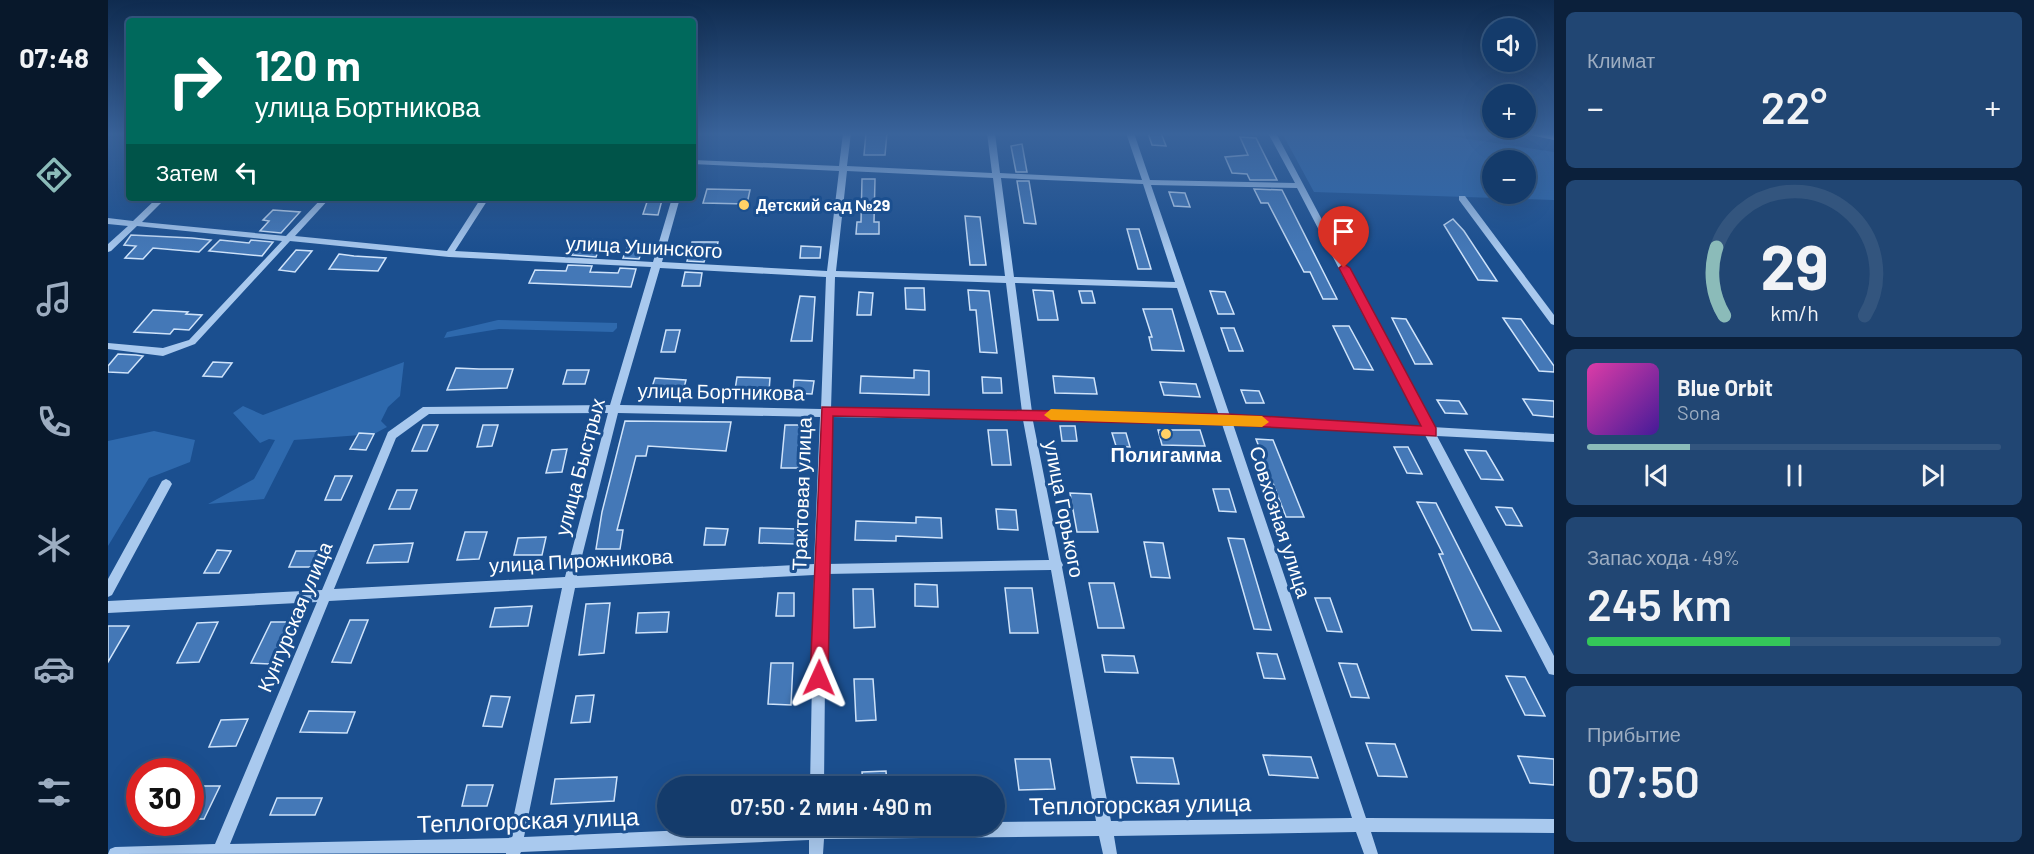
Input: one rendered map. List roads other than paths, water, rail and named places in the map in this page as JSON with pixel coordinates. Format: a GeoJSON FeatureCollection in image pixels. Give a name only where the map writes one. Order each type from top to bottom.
{"type":"FeatureCollection","features":[{"type":"Feature","properties":{"kind":"street","name":"Трактовая улица"},"geometry":{"type":"LineString","coordinates":[[818,776],[820,569],[831,274],[844,173]]}},
{"type":"Feature","properties":{"kind":"street"},"geometry":{"type":"LineString","coordinates":[[942,173],[1301,186]]}},
{"type":"Feature","properties":{"kind":"street","name":"Совхозная улица"},"geometry":{"type":"LineString","coordinates":[[1141,173],[1228,420],[1371,854]]}},
{"type":"Feature","properties":{"kind":"street"},"geometry":{"type":"LineString","coordinates":[[1294,173],[1554,669]]}},
{"type":"Feature","properties":{"kind":"street","name":"улица Горького"},"geometry":{"type":"LineString","coordinates":[[996,175],[1012,280],[1027,414],[1110,854]]}},
{"type":"Feature","properties":{"kind":"street"},"geometry":{"type":"LineString","coordinates":[[1462,198],[1554,322]]}},
{"type":"Feature","properties":{"kind":"street"},"geometry":{"type":"LineString","coordinates":[[108,249],[159,201]]}},
{"type":"Feature","properties":{"kind":"street"},"geometry":{"type":"LineString","coordinates":[[108,346],[163,352],[192,342],[323,201]]}},
{"type":"Feature","properties":{"kind":"street"},"geometry":{"type":"LineString","coordinates":[[450,254],[483,201]]}},
{"type":"Feature","properties":{"kind":"street","name":"улица Быстрых"},"geometry":{"type":"LineString","coordinates":[[513,850],[570,581],[614,409],[674,201]]}},
{"type":"Feature","properties":{"kind":"street","name":"улица Ушинского"},"geometry":{"type":"LineString","coordinates":[[108,221],[450,254],[831,274],[1179,285]]}},
{"type":"Feature","properties":{"kind":"street","name":"улица Бортникова"},"geometry":{"type":"LineString","coordinates":[[427,410],[614,409],[1027,414],[1228,420],[1554,438]]}},
{"type":"Feature","properties":{"kind":"street","name":"Кунгурская улица"},"geometry":{"type":"LineString","coordinates":[[218,852],[392,435],[427,410]]}},
{"type":"Feature","properties":{"kind":"street"},"geometry":{"type":"LineString","coordinates":[[108,591],[166,484]]}},
{"type":"Feature","properties":{"kind":"street","name":"улица Пирожникова"},"geometry":{"type":"LineString","coordinates":[[108,607],[820,569],[1057,566]]}},
{"type":"Feature","properties":{"kind":"street","name":"Теплогорская улица"},"geometry":{"type":"LineString","coordinates":[[1005,828],[1362,825],[1554,826]]}},
{"type":"Feature","properties":{"kind":"street","name":"Теплогорская улица"},"geometry":{"type":"LineString","coordinates":[[115,854],[513,850],[716,836]]}},
{"type":"Feature","properties":{"kind":"street"},"geometry":{"type":"LineString","coordinates":[[816,854],[817,836]]}},
{"type":"Feature","properties":{"kind":"place","name":"Детский сад №29"},"geometry":{"type":"Point","coordinates":[744,205]}},
{"type":"Feature","properties":{"kind":"place","name":"Полигамма"},"geometry":{"type":"Point","coordinates":[1166,434]}}]}
